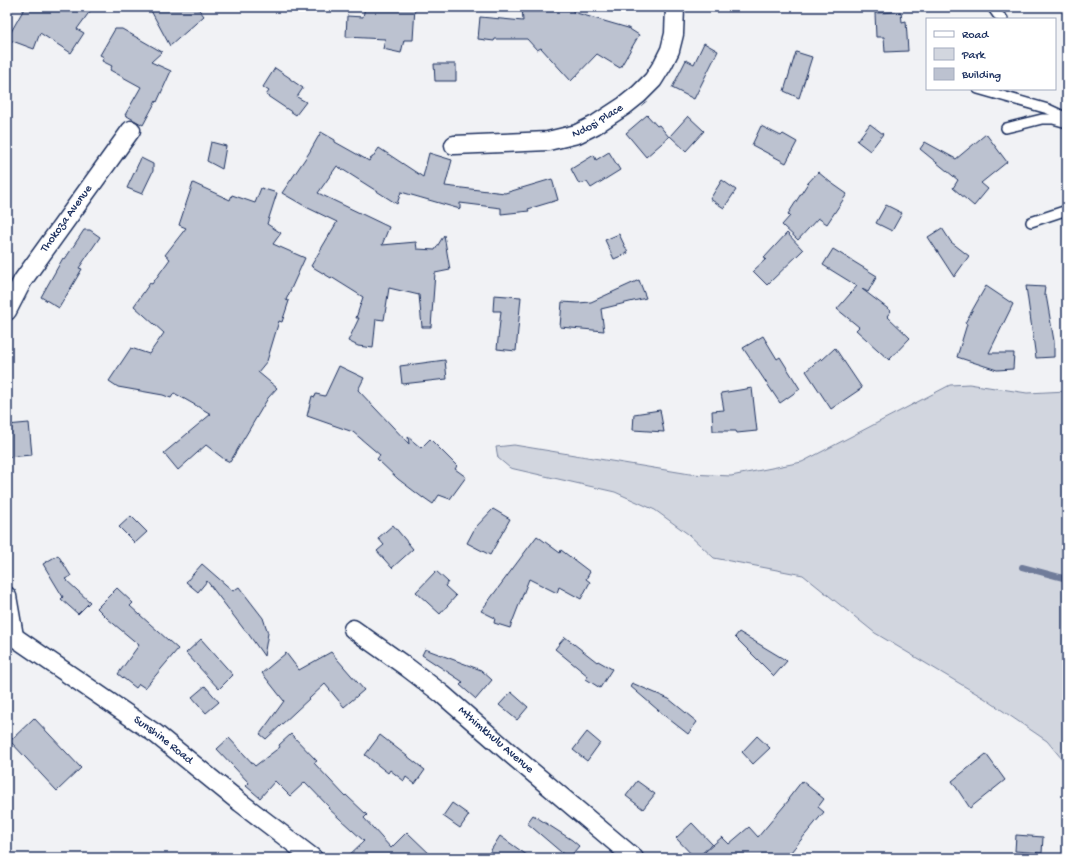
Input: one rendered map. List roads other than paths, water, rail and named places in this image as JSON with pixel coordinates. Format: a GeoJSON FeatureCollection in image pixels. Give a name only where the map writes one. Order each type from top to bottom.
{"type":"FeatureCollection","features":[{"type":"Feature","properties":{"kind":"street","name":"Ndosi Place"},"geometry":{"type":"LineString","coordinates":[[454,145],[548,141],[577,134],[595,125],[639,94],[663,64],[670,50],[674,34],[675,7]]}},
{"type":"Feature","properties":{"kind":"street","name":"Thokoza Avenue"},"geometry":{"type":"LineString","coordinates":[[7,311],[23,280],[131,130]]}},
{"type":"Feature","properties":{"kind":"street"},"geometry":{"type":"LineString","coordinates":[[7,596],[10,634]]}},
{"type":"Feature","properties":{"kind":"street","name":"Mthimkhulu Avenue"},"geometry":{"type":"LineString","coordinates":[[353,629],[442,694],[634,858]]}},
{"type":"Feature","properties":{"kind":"street","name":"Sunshine Road"},"geometry":{"type":"LineString","coordinates":[[10,634],[156,734],[241,803],[313,858]]}},
{"type":"Feature","properties":{"kind":"lane"},"geometry":{"type":"LineString","coordinates":[[992,7],[1002,18]]}},
{"type":"Feature","properties":{"kind":"lane"},"geometry":{"type":"LineString","coordinates":[[982,90],[1048,109],[1061,115],[1067,122]]}},
{"type":"Feature","properties":{"kind":"lane"},"geometry":{"type":"LineString","coordinates":[[1006,128],[1042,119],[1053,119],[1067,122]]}},
{"type":"Feature","properties":{"kind":"lane"},"geometry":{"type":"LineString","coordinates":[[1031,222],[1067,210]]}},
{"type":"Feature","properties":{"kind":"waterway"},"geometry":{"type":"LineString","coordinates":[[1022,567],[1067,579]]}}]}
